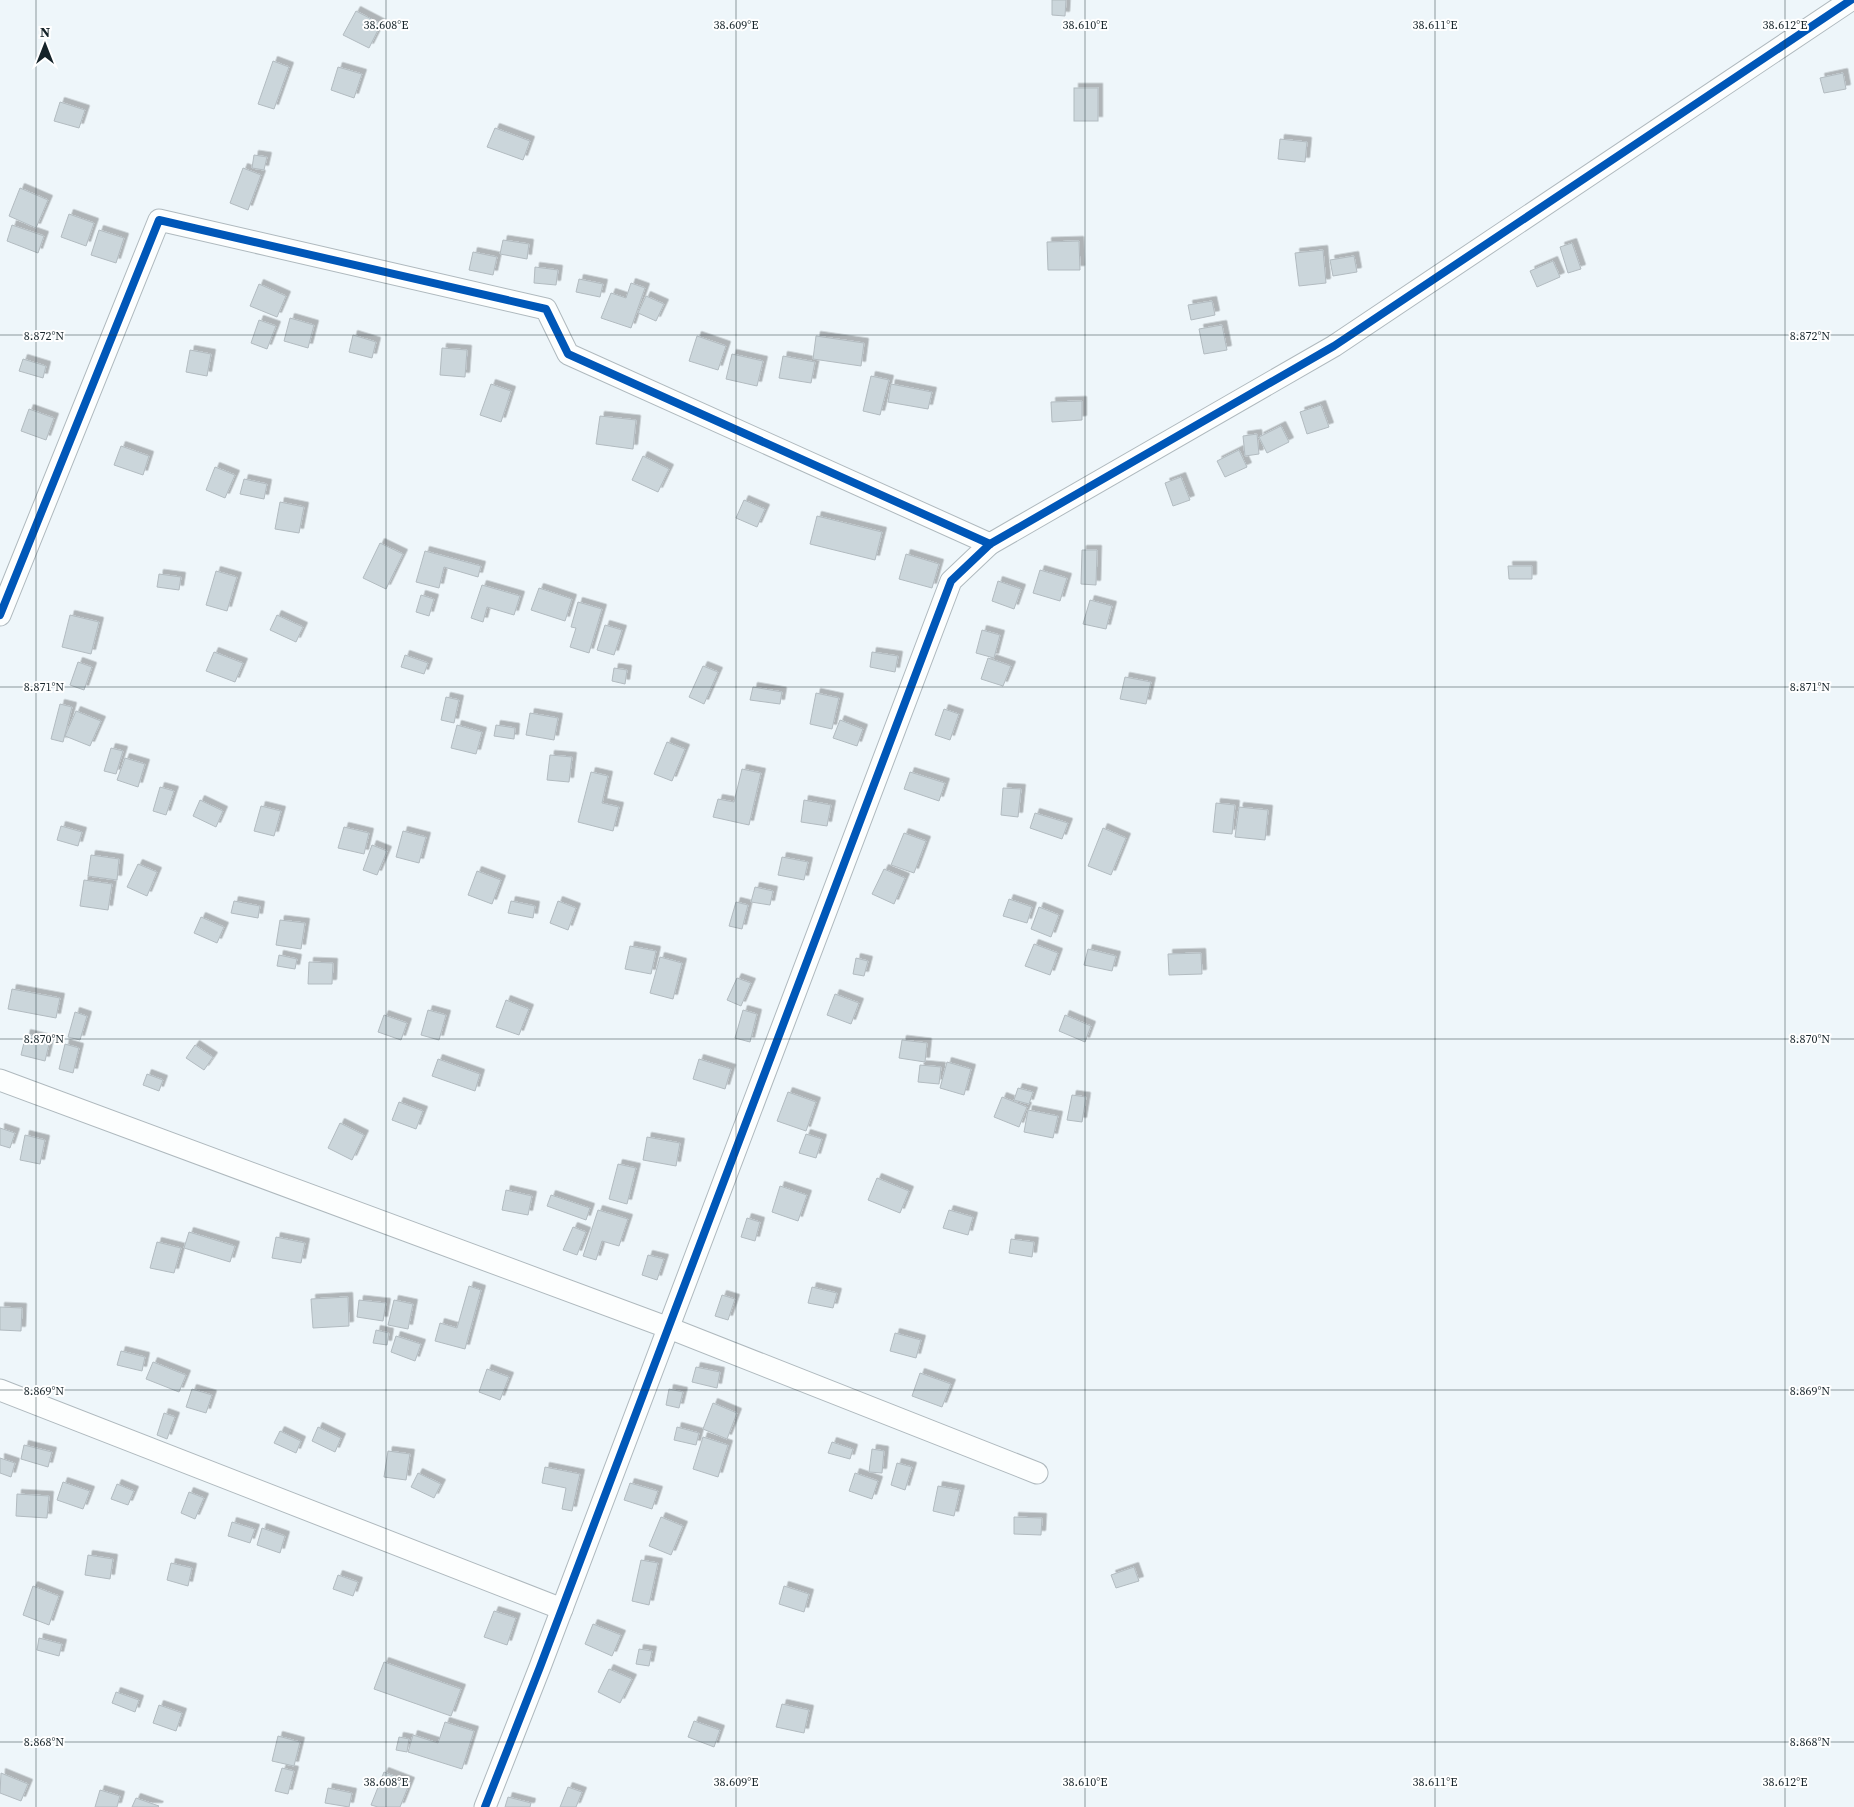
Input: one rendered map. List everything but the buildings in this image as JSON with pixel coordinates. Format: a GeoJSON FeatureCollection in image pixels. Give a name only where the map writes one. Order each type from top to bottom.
{"type":"FeatureCollection","features":[{"type":"Feature","properties":{"kind":"street"},"geometry":{"type":"LineString","coordinates":[[485,1807],[562,1610],[951,581],[990,544],[1334,346],[1851,0]]}},
{"type":"Feature","properties":{"kind":"street"},"geometry":{"type":"LineString","coordinates":[[0,615],[159,220],[546,309],[568,354],[990,544]]}},
{"type":"Feature","properties":{"kind":"street"},"geometry":{"type":"LineString","coordinates":[[0,1080],[669,1328],[1037,1473]]}},
{"type":"Feature","properties":{"kind":"street"},"geometry":{"type":"LineString","coordinates":[[0,1390],[562,1610]]}},
{"type":"Feature","properties":{"kind":"cycle path"},"geometry":{"type":"LineString","coordinates":[[485,1807],[540,1667],[951,581],[990,544],[1334,346],[1851,0]]}},
{"type":"Feature","properties":{"kind":"cycle path"},"geometry":{"type":"LineString","coordinates":[[0,615],[159,220],[546,309],[568,354],[990,544]]}}]}
